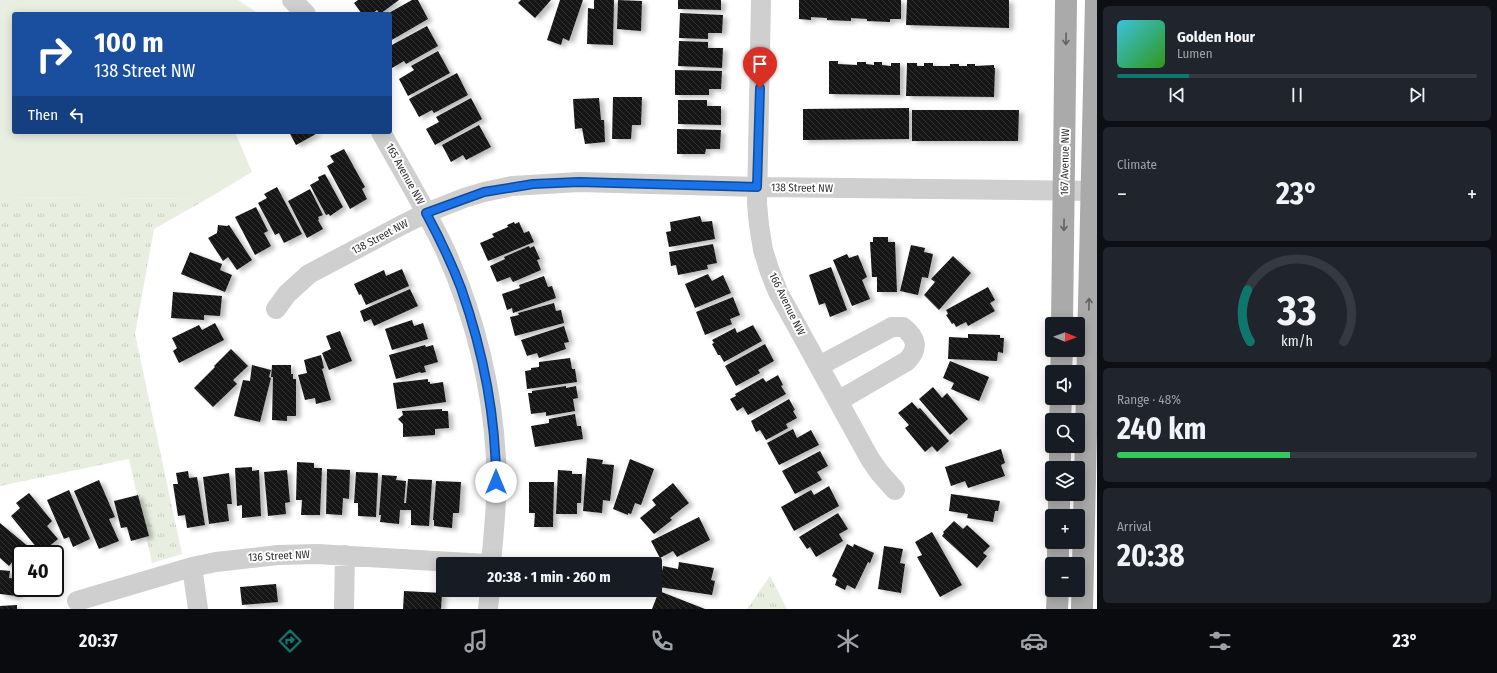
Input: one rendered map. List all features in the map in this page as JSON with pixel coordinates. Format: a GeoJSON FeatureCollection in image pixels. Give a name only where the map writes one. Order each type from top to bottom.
{"type":"FeatureCollection","features":[{"type":"Feature","properties":{"kind":"main road","name":"167 Avenue NW"},"geometry":{"type":"LineString","coordinates":[[1063,317],[1082,191],[1066,0]]}},
{"type":"Feature","properties":{"kind":"main road","name":"167 Avenue NW"},"geometry":{"type":"LineString","coordinates":[[1082,609],[1082,191],[1096,0]]}},
{"type":"Feature","properties":{"kind":"main road"},"geometry":{"type":"LineString","coordinates":[[1057,609],[1058,597]]}},
{"type":"Feature","properties":{"kind":"street"},"geometry":{"type":"LineString","coordinates":[[292,0],[304,12]]}},
{"type":"Feature","properties":{"kind":"street","name":"166 Avenue NW"},"geometry":{"type":"LineString","coordinates":[[761,0],[757,187],[758,225],[763,250],[770,272],[789,314],[874,466],[895,490]]}},
{"type":"Feature","properties":{"kind":"street","name":"165 Avenue NW"},"geometry":{"type":"LineString","coordinates":[[382,134],[446,252],[472,322],[488,384],[496,458],[496,494],[492,557]]}},
{"type":"Feature","properties":{"kind":"street","name":"138 Street NW"},"geometry":{"type":"LineString","coordinates":[[276,309],[288,294],[309,274],[426,213],[484,192],[533,184],[579,182],[757,187],[1082,191]]}},
{"type":"Feature","properties":{"kind":"street"},"geometry":{"type":"LineString","coordinates":[[819,366],[892,327],[903,327],[914,339],[914,351],[907,361],[838,401]]}},
{"type":"Feature","properties":{"kind":"street","name":"136 Street NW"},"geometry":{"type":"LineString","coordinates":[[77,601],[192,567],[216,562],[278,554],[345,555],[436,561]]}},
{"type":"Feature","properties":{"kind":"street"},"geometry":{"type":"LineString","coordinates":[[344,609],[345,555]]}},
{"type":"Feature","properties":{"kind":"street"},"geometry":{"type":"LineString","coordinates":[[192,567],[198,609]]}},
{"type":"Feature","properties":{"kind":"street"},"geometry":{"type":"LineString","coordinates":[[488,609],[489,597]]}},
{"type":"Feature","properties":{"kind":"green space"},"geometry":{"type":"Polygon","coordinates":[[[0,0],[238,0],[256,12],[12,12],[12,134],[236,134],[252,172],[207,199],[0,197],[0,0]]]}},
{"type":"Feature","properties":{"kind":"green space"},"geometry":{"type":"Polygon","coordinates":[[[0,197],[207,199],[154,229],[135,334],[182,554],[152,563],[129,459],[0,486],[0,197]]]}},
{"type":"Feature","properties":{"kind":"green space"},"geometry":{"type":"Polygon","coordinates":[[[770,576],[787,609],[747,609],[770,576]]]}},
{"type":"Feature","properties":{"kind":"building"},"geometry":{"type":"Polygon","coordinates":[[[358,0],[399,0],[383,12],[378,12],[377,10],[374,12],[361,12],[354,3],[358,0]]]}},
{"type":"Feature","properties":{"kind":"building"},"geometry":{"type":"Polygon","coordinates":[[[412,0],[418,0],[428,19],[392,40],[392,12],[391,12],[412,0]]]}},
{"type":"Feature","properties":{"kind":"building"},"geometry":{"type":"Polygon","coordinates":[[[521,0],[551,0],[535,18],[518,3],[521,0]]]}},
{"type":"Feature","properties":{"kind":"building"},"geometry":{"type":"Polygon","coordinates":[[[560,0],[583,0],[569,41],[563,38],[561,45],[547,40],[560,0]]]}},
{"type":"Feature","properties":{"kind":"building"},"geometry":{"type":"Polygon","coordinates":[[[594,0],[614,0],[613,45],[587,44],[588,8],[594,9],[594,0]]]}},
{"type":"Feature","properties":{"kind":"building"},"geometry":{"type":"Polygon","coordinates":[[[618,0],[642,1],[641,31],[617,29],[618,0]]]}},
{"type":"Feature","properties":{"kind":"building"},"geometry":{"type":"Polygon","coordinates":[[[678,0],[721,0],[721,10],[678,9],[678,0]]]}},
{"type":"Feature","properties":{"kind":"building"},"geometry":{"type":"Polygon","coordinates":[[[799,0],[901,0],[901,19],[890,19],[890,22],[867,21],[867,19],[851,18],[851,21],[827,20],[827,18],[811,17],[811,20],[799,19],[799,0]]]}},
{"type":"Feature","properties":{"kind":"building"},"geometry":{"type":"Polygon","coordinates":[[[907,0],[1009,0],[1009,28],[906,25],[907,0]]]}},
{"type":"Feature","properties":{"kind":"building"},"geometry":{"type":"Polygon","coordinates":[[[680,13],[723,15],[722,33],[708,33],[708,39],[679,38],[680,13]]]}},
{"type":"Feature","properties":{"kind":"building"},"geometry":{"type":"Polygon","coordinates":[[[427,26],[438,46],[406,64],[404,61],[392,68],[392,45],[427,26]]]}},
{"type":"Feature","properties":{"kind":"building"},"geometry":{"type":"Polygon","coordinates":[[[679,41],[708,42],[708,48],[723,48],[722,68],[678,66],[679,41]]]}},
{"type":"Feature","properties":{"kind":"building"},"geometry":{"type":"Polygon","coordinates":[[[438,51],[450,73],[408,96],[399,79],[414,70],[411,66],[438,51]]]}},
{"type":"Feature","properties":{"kind":"building"},"geometry":{"type":"Polygon","coordinates":[[[829,61],[838,61],[838,64],[857,65],[857,62],[866,62],[866,64],[874,65],[874,62],[882,62],[882,65],[891,66],[891,63],[900,63],[900,95],[829,94],[829,61]]]}},
{"type":"Feature","properties":{"kind":"building"},"geometry":{"type":"Polygon","coordinates":[[[907,63],[917,63],[917,66],[924,66],[924,63],[933,63],[933,66],[950,66],[950,64],[959,64],[959,66],[967,66],[967,64],[975,64],[975,66],[994,65],[994,97],[906,96],[907,63]]]}},
{"type":"Feature","properties":{"kind":"building"},"geometry":{"type":"Polygon","coordinates":[[[675,70],[722,71],[721,89],[709,89],[709,95],[675,95],[675,70]]]}},
{"type":"Feature","properties":{"kind":"building"},"geometry":{"type":"Polygon","coordinates":[[[457,73],[468,95],[434,113],[432,110],[419,117],[409,99],[457,73]]]}},
{"type":"Feature","properties":{"kind":"building"},"geometry":{"type":"Polygon","coordinates":[[[613,97],[642,97],[641,125],[632,125],[631,139],[612,139],[613,97]]]}},
{"type":"Feature","properties":{"kind":"building"},"geometry":{"type":"Polygon","coordinates":[[[471,98],[482,119],[435,145],[426,129],[439,122],[436,117],[471,98]]]}},
{"type":"Feature","properties":{"kind":"building"},"geometry":{"type":"Polygon","coordinates":[[[599,98],[601,120],[604,120],[605,142],[585,144],[582,128],[575,129],[573,99],[599,98]]]}},
{"type":"Feature","properties":{"kind":"building"},"geometry":{"type":"Polygon","coordinates":[[[678,100],[707,100],[707,106],[721,106],[721,125],[678,124],[678,100]]]}},
{"type":"Feature","properties":{"kind":"building"},"geometry":{"type":"Polygon","coordinates":[[[909,108],[909,139],[803,140],[803,109],[909,108]]]}},
{"type":"Feature","properties":{"kind":"building"},"geometry":{"type":"Polygon","coordinates":[[[912,110],[1019,110],[1018,141],[912,141],[912,110]]]}},
{"type":"Feature","properties":{"kind":"building"},"geometry":{"type":"Polygon","coordinates":[[[479,125],[491,147],[466,160],[463,155],[451,162],[442,145],[479,125]]]}},
{"type":"Feature","properties":{"kind":"building"},"geometry":{"type":"Polygon","coordinates":[[[677,129],[721,130],[720,149],[706,149],[705,154],[677,154],[677,129]]]}},
{"type":"Feature","properties":{"kind":"building"},"geometry":{"type":"Polygon","coordinates":[[[290,134],[316,134],[296,145],[290,134]]]}},
{"type":"Feature","properties":{"kind":"building"},"geometry":{"type":"Polygon","coordinates":[[[344,149],[365,187],[362,189],[367,199],[350,209],[327,166],[334,162],[330,156],[344,149]]]}},
{"type":"Feature","properties":{"kind":"building"},"geometry":{"type":"Polygon","coordinates":[[[325,174],[343,207],[330,216],[329,214],[326,215],[310,185],[319,180],[318,177],[325,174]]]}},
{"type":"Feature","properties":{"kind":"building"},"geometry":{"type":"Polygon","coordinates":[[[277,187],[302,234],[284,243],[279,233],[275,235],[258,203],[267,198],[264,194],[277,187]]]}},
{"type":"Feature","properties":{"kind":"building"},"geometry":{"type":"Polygon","coordinates":[[[310,189],[323,215],[318,217],[318,220],[323,229],[307,238],[288,201],[310,189]]]}},
{"type":"Feature","properties":{"kind":"building"},"geometry":{"type":"Polygon","coordinates":[[[256,207],[268,231],[264,233],[271,246],[255,255],[235,217],[256,207]]]}},
{"type":"Feature","properties":{"kind":"building"},"geometry":{"type":"Polygon","coordinates":[[[700,216],[702,222],[712,221],[715,239],[669,247],[666,232],[671,231],[670,222],[700,216]]]}},
{"type":"Feature","properties":{"kind":"building"},"geometry":{"type":"Polygon","coordinates":[[[514,222],[515,224],[519,222],[524,233],[529,231],[534,242],[488,261],[480,243],[494,237],[492,234],[508,227],[507,225],[514,222]]]}},
{"type":"Feature","properties":{"kind":"building"},"geometry":{"type":"Polygon","coordinates":[[[218,225],[229,225],[252,260],[237,270],[228,257],[223,261],[208,238],[217,233],[218,225]]]}},
{"type":"Feature","properties":{"kind":"building"},"geometry":{"type":"Polygon","coordinates":[[[873,237],[888,237],[888,242],[895,242],[897,292],[877,292],[877,277],[872,277],[870,242],[873,242],[873,237]]]}},
{"type":"Feature","properties":{"kind":"building"},"geometry":{"type":"Polygon","coordinates":[[[713,244],[717,263],[707,265],[708,269],[678,275],[676,265],[671,266],[669,252],[713,244]]]}},
{"type":"Feature","properties":{"kind":"building"},"geometry":{"type":"Polygon","coordinates":[[[911,245],[925,248],[924,252],[933,254],[928,278],[922,277],[918,295],[900,291],[911,245]]]}},
{"type":"Feature","properties":{"kind":"building"},"geometry":{"type":"Polygon","coordinates":[[[529,246],[530,248],[534,246],[540,259],[537,260],[541,270],[513,282],[510,277],[497,282],[490,266],[505,259],[504,257],[529,246]]]}},
{"type":"Feature","properties":{"kind":"building"},"geometry":{"type":"Polygon","coordinates":[[[190,252],[222,264],[220,270],[232,275],[225,292],[181,274],[190,252]]]}},
{"type":"Feature","properties":{"kind":"building"},"geometry":{"type":"Polygon","coordinates":[[[847,254],[849,258],[858,255],[867,277],[862,280],[870,299],[852,306],[833,260],[847,254]]]}},
{"type":"Feature","properties":{"kind":"building"},"geometry":{"type":"Polygon","coordinates":[[[953,256],[971,273],[939,310],[924,295],[935,282],[931,279],[953,256]]]}},
{"type":"Feature","properties":{"kind":"building"},"geometry":{"type":"Polygon","coordinates":[[[831,267],[847,310],[830,317],[825,303],[819,305],[809,275],[831,267]]]}},
{"type":"Feature","properties":{"kind":"building"},"geometry":{"type":"Polygon","coordinates":[[[402,269],[409,286],[366,305],[354,284],[384,270],[386,276],[402,269]]]}},
{"type":"Feature","properties":{"kind":"building"},"geometry":{"type":"Polygon","coordinates":[[[708,274],[712,281],[723,275],[731,293],[695,308],[685,284],[708,274]]]}},
{"type":"Feature","properties":{"kind":"building"},"geometry":{"type":"Polygon","coordinates":[[[544,276],[548,287],[552,286],[556,298],[513,313],[512,308],[507,310],[502,294],[520,288],[519,285],[544,276]]]}},
{"type":"Feature","properties":{"kind":"building"},"geometry":{"type":"Polygon","coordinates":[[[988,287],[995,300],[990,303],[995,311],[968,326],[966,322],[956,327],[954,323],[952,324],[946,315],[948,314],[946,310],[988,287]]]}},
{"type":"Feature","properties":{"kind":"building"},"geometry":{"type":"Polygon","coordinates":[[[410,289],[418,306],[374,326],[371,319],[364,322],[360,311],[410,289]]]}},
{"type":"Feature","properties":{"kind":"building"},"geometry":{"type":"Polygon","coordinates":[[[173,292],[222,296],[220,316],[204,315],[204,320],[171,318],[173,292]]]}},
{"type":"Feature","properties":{"kind":"building"},"geometry":{"type":"Polygon","coordinates":[[[733,297],[740,315],[730,319],[732,324],[705,335],[696,312],[733,297]]]}},
{"type":"Feature","properties":{"kind":"building"},"geometry":{"type":"Polygon","coordinates":[[[554,303],[556,311],[561,310],[564,323],[515,336],[510,317],[519,315],[518,313],[554,303]]]}},
{"type":"Feature","properties":{"kind":"building"},"geometry":{"type":"Polygon","coordinates":[[[412,320],[414,326],[423,323],[428,339],[392,350],[385,329],[412,320]]]}},
{"type":"Feature","properties":{"kind":"building"},"geometry":{"type":"Polygon","coordinates":[[[215,323],[224,340],[179,363],[173,351],[177,348],[172,338],[199,325],[202,330],[215,323]]]}},
{"type":"Feature","properties":{"kind":"building"},"geometry":{"type":"Polygon","coordinates":[[[753,325],[762,341],[724,362],[712,344],[714,343],[712,340],[735,328],[737,333],[753,325]]]}},
{"type":"Feature","properties":{"kind":"building"},"geometry":{"type":"Polygon","coordinates":[[[564,326],[569,342],[564,343],[566,349],[539,358],[537,353],[527,356],[521,340],[564,326]]]}},
{"type":"Feature","properties":{"kind":"building"},"geometry":{"type":"Polygon","coordinates":[[[340,331],[352,361],[329,370],[322,353],[331,349],[326,336],[340,331]]]}},
{"type":"Feature","properties":{"kind":"building"},"geometry":{"type":"Polygon","coordinates":[[[968,334],[1000,335],[1000,338],[1004,338],[1003,353],[998,352],[997,361],[948,359],[949,337],[968,338],[968,334]]]}},
{"type":"Feature","properties":{"kind":"building"},"geometry":{"type":"Polygon","coordinates":[[[765,344],[774,361],[758,370],[760,373],[736,386],[725,366],[765,344]]]}},
{"type":"Feature","properties":{"kind":"building"},"geometry":{"type":"Polygon","coordinates":[[[425,345],[426,347],[433,345],[438,362],[424,366],[426,372],[420,372],[396,379],[389,355],[425,345]]]}},
{"type":"Feature","properties":{"kind":"building"},"geometry":{"type":"Polygon","coordinates":[[[231,349],[248,366],[233,380],[237,384],[213,407],[194,388],[231,349]]]}},
{"type":"Feature","properties":{"kind":"building"},"geometry":{"type":"Polygon","coordinates":[[[321,355],[324,368],[322,369],[331,400],[316,404],[315,398],[305,400],[298,375],[307,373],[304,360],[321,355]]]}},
{"type":"Feature","properties":{"kind":"building"},"geometry":{"type":"Polygon","coordinates":[[[570,358],[572,369],[575,369],[577,382],[527,389],[525,371],[531,370],[531,368],[539,367],[539,362],[570,358]]]}},
{"type":"Feature","properties":{"kind":"building"},"geometry":{"type":"Polygon","coordinates":[[[950,361],[989,377],[979,401],[951,389],[954,383],[943,378],[950,361]]]}},
{"type":"Feature","properties":{"kind":"building"},"geometry":{"type":"Polygon","coordinates":[[[252,365],[271,370],[269,377],[271,378],[260,422],[234,416],[243,380],[250,381],[252,365]]]}},
{"type":"Feature","properties":{"kind":"building"},"geometry":{"type":"Polygon","coordinates":[[[272,365],[291,365],[291,374],[293,374],[293,379],[296,379],[296,416],[287,416],[287,421],[272,420],[272,365]]]}},
{"type":"Feature","properties":{"kind":"building"},"geometry":{"type":"Polygon","coordinates":[[[778,375],[783,385],[781,386],[786,394],[748,415],[743,407],[737,411],[730,399],[736,396],[735,394],[763,378],[766,382],[778,375]]]}},
{"type":"Feature","properties":{"kind":"building"},"geometry":{"type":"Polygon","coordinates":[[[428,379],[430,384],[443,382],[446,402],[397,409],[393,383],[428,379]]]}},
{"type":"Feature","properties":{"kind":"building"},"geometry":{"type":"Polygon","coordinates":[[[566,386],[566,388],[576,386],[578,398],[573,399],[575,411],[546,416],[546,412],[531,414],[528,393],[532,393],[532,391],[566,386]]]}},
{"type":"Feature","properties":{"kind":"building"},"geometry":{"type":"Polygon","coordinates":[[[933,387],[942,398],[947,393],[968,419],[950,435],[919,399],[933,387]]]}},
{"type":"Feature","properties":{"kind":"building"},"geometry":{"type":"Polygon","coordinates":[[[789,399],[795,410],[793,411],[797,418],[786,424],[788,428],[766,440],[760,430],[756,432],[751,421],[789,399]]]}},
{"type":"Feature","properties":{"kind":"building"},"geometry":{"type":"Polygon","coordinates":[[[912,402],[918,409],[920,408],[949,441],[937,452],[932,446],[925,452],[905,428],[909,425],[898,413],[912,402]]]}},
{"type":"Feature","properties":{"kind":"building"},"geometry":{"type":"Polygon","coordinates":[[[442,409],[442,411],[448,411],[449,428],[435,429],[435,435],[403,437],[403,424],[398,419],[403,415],[402,411],[442,409]]]}},
{"type":"Feature","properties":{"kind":"building"},"geometry":{"type":"Polygon","coordinates":[[[575,414],[577,426],[581,426],[583,439],[535,447],[531,426],[549,423],[549,419],[575,414]]]}},
{"type":"Feature","properties":{"kind":"building"},"geometry":{"type":"Polygon","coordinates":[[[793,429],[797,438],[811,430],[819,445],[779,465],[767,443],[793,429]]]}},
{"type":"Feature","properties":{"kind":"building"},"geometry":{"type":"Polygon","coordinates":[[[1001,449],[1005,463],[1001,465],[1005,476],[968,488],[965,481],[951,486],[945,467],[1001,449]]]}},
{"type":"Feature","properties":{"kind":"building"},"geometry":{"type":"Polygon","coordinates":[[[820,451],[828,466],[817,472],[822,480],[795,494],[782,471],[820,451]]]}},
{"type":"Feature","properties":{"kind":"building"},"geometry":{"type":"Polygon","coordinates":[[[587,458],[603,460],[602,464],[614,465],[610,501],[603,500],[602,513],[583,511],[587,458]]]}},
{"type":"Feature","properties":{"kind":"building"},"geometry":{"type":"Polygon","coordinates":[[[630,459],[654,469],[641,505],[635,503],[631,514],[628,513],[628,515],[613,509],[630,459]]]}},
{"type":"Feature","properties":{"kind":"building"},"geometry":{"type":"Polygon","coordinates":[[[297,462],[314,463],[314,468],[322,468],[320,515],[301,515],[302,500],[296,500],[297,462]]]}},
{"type":"Feature","properties":{"kind":"building"},"geometry":{"type":"Polygon","coordinates":[[[252,467],[252,471],[259,470],[261,516],[242,518],[242,505],[237,506],[235,468],[252,467]]]}},
{"type":"Feature","properties":{"kind":"building"},"geometry":{"type":"Polygon","coordinates":[[[327,469],[350,470],[349,499],[343,498],[342,515],[326,514],[327,469]]]}},
{"type":"Feature","properties":{"kind":"building"},"geometry":{"type":"Polygon","coordinates":[[[287,470],[290,502],[285,503],[286,514],[268,516],[264,472],[287,470]]]}},
{"type":"Feature","properties":{"kind":"building"},"geometry":{"type":"Polygon","coordinates":[[[558,470],[572,471],[572,474],[582,474],[581,503],[577,503],[577,514],[556,514],[558,470]]]}},
{"type":"Feature","properties":{"kind":"building"},"geometry":{"type":"Polygon","coordinates":[[[188,471],[189,478],[197,477],[205,525],[187,528],[185,515],[178,516],[173,484],[178,484],[176,473],[188,471]]]}},
{"type":"Feature","properties":{"kind":"building"},"geometry":{"type":"Polygon","coordinates":[[[356,472],[378,473],[376,517],[358,516],[358,503],[354,503],[356,472]]]}},
{"type":"Feature","properties":{"kind":"building"},"geometry":{"type":"Polygon","coordinates":[[[229,473],[232,504],[227,504],[229,521],[209,524],[203,477],[229,473]]]}},
{"type":"Feature","properties":{"kind":"building"},"geometry":{"type":"Polygon","coordinates":[[[382,475],[397,476],[396,480],[406,481],[404,503],[406,503],[408,479],[432,480],[429,526],[411,525],[411,510],[400,510],[399,524],[380,522],[381,515],[379,515],[382,475]]]}},
{"type":"Feature","properties":{"kind":"building"},"geometry":{"type":"Polygon","coordinates":[[[99,480],[115,517],[109,519],[119,541],[99,549],[74,491],[99,480]]]}},
{"type":"Feature","properties":{"kind":"building"},"geometry":{"type":"Polygon","coordinates":[[[436,481],[461,482],[459,513],[453,513],[452,528],[434,526],[433,520],[436,481]]]}},
{"type":"Feature","properties":{"kind":"building"},"geometry":{"type":"Polygon","coordinates":[[[529,482],[554,482],[553,527],[534,527],[535,513],[529,513],[529,482]]]}},
{"type":"Feature","properties":{"kind":"building"},"geometry":{"type":"Polygon","coordinates":[[[673,483],[689,503],[670,518],[672,520],[654,534],[640,518],[656,505],[652,500],[673,483]]]}},
{"type":"Feature","properties":{"kind":"building"},"geometry":{"type":"Polygon","coordinates":[[[829,486],[839,506],[794,531],[781,507],[811,490],[814,495],[829,486]]]}},
{"type":"Feature","properties":{"kind":"building"},"geometry":{"type":"Polygon","coordinates":[[[69,490],[90,539],[73,547],[69,537],[64,539],[47,500],[69,490]]]}},
{"type":"Feature","properties":{"kind":"building"},"geometry":{"type":"Polygon","coordinates":[[[29,493],[52,521],[47,526],[58,539],[51,545],[35,545],[11,516],[20,508],[16,503],[29,493]]]}},
{"type":"Feature","properties":{"kind":"building"},"geometry":{"type":"Polygon","coordinates":[[[951,494],[1000,501],[998,511],[995,511],[993,522],[967,518],[968,514],[949,511],[951,494]]]}},
{"type":"Feature","properties":{"kind":"building"},"geometry":{"type":"Polygon","coordinates":[[[138,495],[149,536],[131,541],[127,527],[121,528],[114,501],[138,495]]]}},
{"type":"Feature","properties":{"kind":"building"},"geometry":{"type":"Polygon","coordinates":[[[838,513],[848,529],[839,534],[843,541],[816,557],[810,547],[807,549],[799,537],[838,513]]]}},
{"type":"Feature","properties":{"kind":"building"},"geometry":{"type":"Polygon","coordinates":[[[699,517],[710,540],[677,557],[673,551],[659,557],[651,541],[699,517]]]}},
{"type":"Feature","properties":{"kind":"building"},"geometry":{"type":"Polygon","coordinates":[[[954,521],[963,529],[967,525],[990,546],[983,553],[987,556],[977,568],[942,536],[944,533],[943,532],[954,521]]]}},
{"type":"Feature","properties":{"kind":"building"},"geometry":{"type":"Polygon","coordinates":[[[0,523],[26,545],[12,545],[12,562],[9,566],[0,558],[0,523]]]}},
{"type":"Feature","properties":{"kind":"building"},"geometry":{"type":"Polygon","coordinates":[[[932,532],[962,585],[940,597],[917,557],[922,555],[915,542],[932,532]]]}},
{"type":"Feature","properties":{"kind":"building"},"geometry":{"type":"Polygon","coordinates":[[[847,544],[853,547],[854,544],[874,553],[855,589],[847,585],[845,590],[835,585],[837,579],[832,576],[847,544]]]}},
{"type":"Feature","properties":{"kind":"building"},"geometry":{"type":"Polygon","coordinates":[[[884,546],[903,549],[900,563],[905,564],[901,593],[878,589],[884,546]]]}},
{"type":"Feature","properties":{"kind":"building"},"geometry":{"type":"Polygon","coordinates":[[[679,562],[714,568],[711,580],[715,581],[712,595],[662,587],[663,566],[678,569],[679,562]]]}},
{"type":"Feature","properties":{"kind":"building"},"geometry":{"type":"Polygon","coordinates":[[[0,570],[10,571],[9,578],[12,578],[12,595],[0,594],[0,570]]]}},
{"type":"Feature","properties":{"kind":"building"},"geometry":{"type":"Polygon","coordinates":[[[276,584],[278,602],[242,605],[240,587],[276,584]]]}},
{"type":"Feature","properties":{"kind":"building"},"geometry":{"type":"Polygon","coordinates":[[[404,591],[436,593],[436,597],[442,597],[441,609],[403,609],[404,591]]]}},
{"type":"Feature","properties":{"kind":"building"},"geometry":{"type":"Polygon","coordinates":[[[662,592],[705,609],[652,609],[657,597],[662,597],[662,592]]]}},
{"type":"Feature","properties":{"kind":"building"},"geometry":{"type":"Polygon","coordinates":[[[17,605],[17,609],[0,609],[0,606],[17,605]]]}},
{"type":"Feature","properties":{"kind":"route"},"geometry":{"type":"LineString","coordinates":[[496,482],[493,420],[482,356],[460,287],[446,252],[426,213],[484,192],[499,188],[533,184],[579,182],[757,187],[760,88]]}}]}
